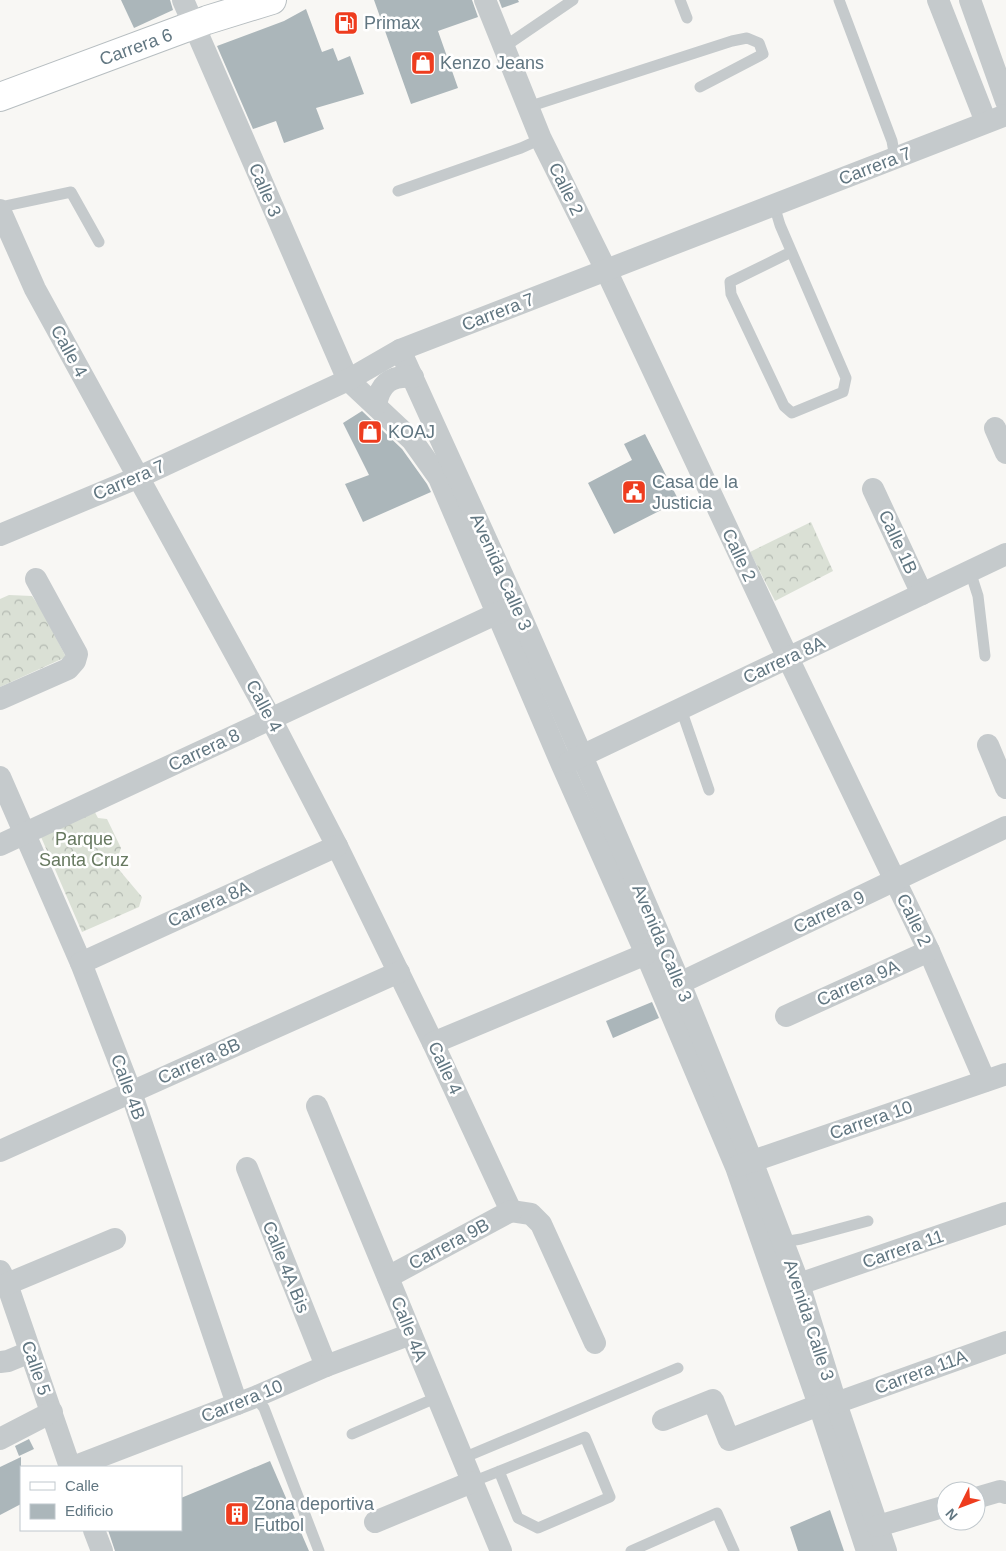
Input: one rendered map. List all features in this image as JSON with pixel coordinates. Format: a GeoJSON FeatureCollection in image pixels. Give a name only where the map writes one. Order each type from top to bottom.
{"type":"FeatureCollection","features":[{"type":"Feature","properties":{"kind":"main road","name":"Carrera 6"},"geometry":{"type":"LineString","coordinates":[[0,97],[194,25],[272,0]]}},
{"type":"Feature","properties":{"kind":"street","name":"Calle 3"},"geometry":{"type":"LineString","coordinates":[[182,0],[348,380]]}},
{"type":"Feature","properties":{"kind":"street","name":"Calle 2"},"geometry":{"type":"LineString","coordinates":[[484,0],[541,139],[606,270],[788,658],[929,951],[985,1081]]}},
{"type":"Feature","properties":{"kind":"street"},"geometry":{"type":"LineString","coordinates":[[938,0],[996,119]]}},
{"type":"Feature","properties":{"kind":"street"},"geometry":{"type":"LineString","coordinates":[[970,0],[1006,101]]}},
{"type":"Feature","properties":{"kind":"street","name":"Carrera 7"},"geometry":{"type":"LineString","coordinates":[[0,535],[139,477],[348,380],[400,350],[996,119]]}},
{"type":"Feature","properties":{"kind":"street","name":"Calle 4"},"geometry":{"type":"LineString","coordinates":[[0,209],[35,289],[271,719],[337,846],[433,1043],[511,1211]]}},
{"type":"Feature","properties":{"kind":"street","name":"Avenida Calle 3"},"geometry":{"type":"LineString","coordinates":[[400,350],[413,377],[507,609],[562,766],[646,954],[744,1164],[783,1242],[799,1284],[828,1404],[867,1551]]}},
{"type":"Feature","properties":{"kind":"street"},"geometry":{"type":"LineString","coordinates":[[376,405],[383,385],[392,379],[402,376],[413,377]]}},
{"type":"Feature","properties":{"kind":"street","name":"Avenida Calle 3"},"geometry":{"type":"LineString","coordinates":[[348,380],[412,440],[439,478],[582,756],[680,983],[828,1404],[878,1526],[886,1551]]}},
{"type":"Feature","properties":{"kind":"street"},"geometry":{"type":"LineString","coordinates":[[995,428],[1006,454]]}},
{"type":"Feature","properties":{"kind":"street","name":"Calle 1B"},"geometry":{"type":"LineString","coordinates":[[873,489],[922,594]]}},
{"type":"Feature","properties":{"kind":"street","name":"Carrera 8A"},"geometry":{"type":"LineString","coordinates":[[562,766],[1006,554]]}},
{"type":"Feature","properties":{"kind":"street"},"geometry":{"type":"LineString","coordinates":[[0,699],[68,669],[78,654],[36,579]]}},
{"type":"Feature","properties":{"kind":"street","name":"Carrera 8"},"geometry":{"type":"LineString","coordinates":[[0,845],[507,609]]}},
{"type":"Feature","properties":{"kind":"street"},"geometry":{"type":"LineString","coordinates":[[988,745],[1006,788]]}},
{"type":"Feature","properties":{"kind":"street","name":"Calle 4B"},"geometry":{"type":"LineString","coordinates":[[0,777],[80,962],[131,1092],[246,1401]]}},
{"type":"Feature","properties":{"kind":"street","name":"Carrera 9"},"geometry":{"type":"LineString","coordinates":[[680,983],[1006,827]]}},
{"type":"Feature","properties":{"kind":"street","name":"Carrera 8A"},"geometry":{"type":"LineString","coordinates":[[80,962],[337,846]]}},
{"type":"Feature","properties":{"kind":"street","name":"Carrera 9A"},"geometry":{"type":"LineString","coordinates":[[786,1016],[929,951]]}},
{"type":"Feature","properties":{"kind":"street"},"geometry":{"type":"LineString","coordinates":[[433,1043],[646,954]]}},
{"type":"Feature","properties":{"kind":"street","name":"Carrera 8B"},"geometry":{"type":"LineString","coordinates":[[0,1152],[399,972]]}},
{"type":"Feature","properties":{"kind":"street","name":"Carrera 10"},"geometry":{"type":"LineString","coordinates":[[744,1164],[1006,1074]]}},
{"type":"Feature","properties":{"kind":"street","name":"Calle 4A"},"geometry":{"type":"LineString","coordinates":[[316,1106],[501,1551]]}},
{"type":"Feature","properties":{"kind":"street","name":"Calle 4A Bis"},"geometry":{"type":"LineString","coordinates":[[247,1168],[326,1366]]}},
{"type":"Feature","properties":{"kind":"street"},"geometry":{"type":"LineString","coordinates":[[511,1211],[531,1214],[541,1224],[595,1343]]}},
{"type":"Feature","properties":{"kind":"street","name":"Carrera 9B"},"geometry":{"type":"LineString","coordinates":[[388,1277],[511,1211]]}},
{"type":"Feature","properties":{"kind":"street","name":"Carrera 11"},"geometry":{"type":"LineString","coordinates":[[799,1284],[1006,1213]]}},
{"type":"Feature","properties":{"kind":"street"},"geometry":{"type":"LineString","coordinates":[[2,1275],[115,1238]]}},
{"type":"Feature","properties":{"kind":"street","name":"Calle 5"},"geometry":{"type":"LineString","coordinates":[[2,1275],[71,1466]]}},
{"type":"Feature","properties":{"kind":"street","name":"Carrera 10"},"geometry":{"type":"LineString","coordinates":[[74,1466],[246,1401],[326,1366],[411,1334]]}},
{"type":"Feature","properties":{"kind":"street","name":"Carrera 11A"},"geometry":{"type":"LineString","coordinates":[[663,1420],[713,1400],[729,1440],[1006,1342]]}},
{"type":"Feature","properties":{"kind":"street"},"geometry":{"type":"LineString","coordinates":[[0,1362],[30,1352]]}},
{"type":"Feature","properties":{"kind":"street"},"geometry":{"type":"LineString","coordinates":[[0,1438],[52,1412]]}},
{"type":"Feature","properties":{"kind":"street"},"geometry":{"type":"LineString","coordinates":[[374,1522],[472,1482]]}},
{"type":"Feature","properties":{"kind":"street"},"geometry":{"type":"LineString","coordinates":[[986,1495],[1000,1491],[1006,1493]]}},
{"type":"Feature","properties":{"kind":"street"},"geometry":{"type":"LineString","coordinates":[[878,1526],[936,1509]]}},
{"type":"Feature","properties":{"kind":"street"},"geometry":{"type":"LineString","coordinates":[[94,1531],[102,1551]]}},
{"type":"Feature","properties":{"kind":"lane"},"geometry":{"type":"LineString","coordinates":[[504,48],[573,0]]}},
{"type":"Feature","properties":{"kind":"lane"},"geometry":{"type":"LineString","coordinates":[[680,0],[686,18]]}},
{"type":"Feature","properties":{"kind":"lane"},"geometry":{"type":"LineString","coordinates":[[840,0],[892,141],[895,158]]}},
{"type":"Feature","properties":{"kind":"lane"},"geometry":{"type":"LineString","coordinates":[[528,107],[732,41],[747,38],[758,43],[764,54],[700,87]]}},
{"type":"Feature","properties":{"kind":"lane"},"geometry":{"type":"LineString","coordinates":[[398,191],[522,148],[541,139]]}},
{"type":"Feature","properties":{"kind":"lane"},"geometry":{"type":"LineString","coordinates":[[0,209],[71,192],[99,242]]}},
{"type":"Feature","properties":{"kind":"lane"},"geometry":{"type":"LineString","coordinates":[[774,205],[780,226],[846,378],[843,392],[792,414],[784,406],[731,294],[730,282],[791,252]]}},
{"type":"Feature","properties":{"kind":"lane"},"geometry":{"type":"LineString","coordinates":[[970,571],[978,596],[985,656]]}},
{"type":"Feature","properties":{"kind":"lane"},"geometry":{"type":"LineString","coordinates":[[681,709],[709,790]]}},
{"type":"Feature","properties":{"kind":"lane"},"geometry":{"type":"LineString","coordinates":[[783,1242],[868,1221]]}},
{"type":"Feature","properties":{"kind":"lane"},"geometry":{"type":"LineString","coordinates":[[463,1458],[678,1368]]}},
{"type":"Feature","properties":{"kind":"lane"},"geometry":{"type":"LineString","coordinates":[[352,1434],[438,1397]]}},
{"type":"Feature","properties":{"kind":"lane"},"geometry":{"type":"LineString","coordinates":[[246,1401],[264,1408],[319,1551]]}},
{"type":"Feature","properties":{"kind":"lane"},"geometry":{"type":"LineString","coordinates":[[472,1482],[498,1471],[585,1438],[610,1497],[538,1528],[518,1518],[498,1471]]}},
{"type":"Feature","properties":{"kind":"lane"},"geometry":{"type":"LineString","coordinates":[[631,1551],[717,1513],[734,1551]]}},
{"type":"Feature","properties":{"kind":"green space"},"geometry":{"type":"Polygon","coordinates":[[[811,522],[833,571],[775,601],[750,552],[811,522]]]}},
{"type":"Feature","properties":{"kind":"green space"},"geometry":{"type":"Polygon","coordinates":[[[9,595],[32,596],[41,609],[66,657],[0,687],[0,599],[9,595]]]}},
{"type":"Feature","properties":{"kind":"green space","name":"Parque Santa Cruz"},"geometry":{"type":"Polygon","coordinates":[[[90,803],[98,818],[107,819],[121,848],[115,865],[142,897],[139,907],[82,932],[38,830],[90,803]]]}},
{"type":"Feature","properties":{"kind":"building"},"geometry":{"type":"Polygon","coordinates":[[[121,0],[170,0],[173,10],[134,28],[121,0]]]}},
{"type":"Feature","properties":{"kind":"building","name":"Kenzo Jeans"},"geometry":{"type":"Polygon","coordinates":[[[374,0],[472,0],[478,17],[438,31],[458,88],[411,104],[374,0]]]}},
{"type":"Feature","properties":{"kind":"building"},"geometry":{"type":"Polygon","coordinates":[[[499,0],[518,0],[519,2],[502,8],[499,0]]]}},
{"type":"Feature","properties":{"kind":"building"},"geometry":{"type":"Polygon","coordinates":[[[306,9],[322,52],[333,48],[338,61],[350,56],[364,94],[316,108],[324,129],[284,143],[276,121],[253,129],[217,46],[284,21],[306,9]]]}},
{"type":"Feature","properties":{"kind":"building"},"geometry":{"type":"Polygon","coordinates":[[[362,411],[402,449],[431,492],[363,522],[345,484],[369,475],[343,423],[362,411]]]}},
{"type":"Feature","properties":{"kind":"building","name":"Casa de la Justicia"},"geometry":{"type":"Polygon","coordinates":[[[645,434],[679,501],[614,534],[588,483],[632,460],[624,444],[645,434]]]}},
{"type":"Feature","properties":{"kind":"building"},"geometry":{"type":"Polygon","coordinates":[[[652,1002],[659,1018],[613,1038],[606,1021],[652,1002]]]}},
{"type":"Feature","properties":{"kind":"building"},"geometry":{"type":"Polygon","coordinates":[[[29,1439],[34,1449],[19,1456],[15,1446],[29,1439]]]}},
{"type":"Feature","properties":{"kind":"building"},"geometry":{"type":"Polygon","coordinates":[[[21,1457],[20,1505],[0,1515],[0,1467],[21,1457]]]}},
{"type":"Feature","properties":{"kind":"building","name":"Zona deportiva Futbol"},"geometry":{"type":"Polygon","coordinates":[[[270,1461],[309,1551],[115,1551],[108,1531],[182,1531],[182,1498],[270,1461]]]}},
{"type":"Feature","properties":{"kind":"building"},"geometry":{"type":"Polygon","coordinates":[[[830,1510],[844,1551],[798,1551],[790,1527],[830,1510]]]}},
{"type":"Feature","properties":{"kind":"place","name":"Primax"},"geometry":{"type":"Point","coordinates":[346,23]}},
{"type":"Feature","properties":{"kind":"place","name":"Kenzo Jeans"},"geometry":{"type":"Point","coordinates":[423,63]}},
{"type":"Feature","properties":{"kind":"place","name":"KOAJ"},"geometry":{"type":"Point","coordinates":[370,432]}},
{"type":"Feature","properties":{"kind":"place","name":"Casa de la Justicia"},"geometry":{"type":"Point","coordinates":[634,492]}},
{"type":"Feature","properties":{"kind":"place","name":"Zona deportiva Futbol"},"geometry":{"type":"Point","coordinates":[237,1514]}}]}
